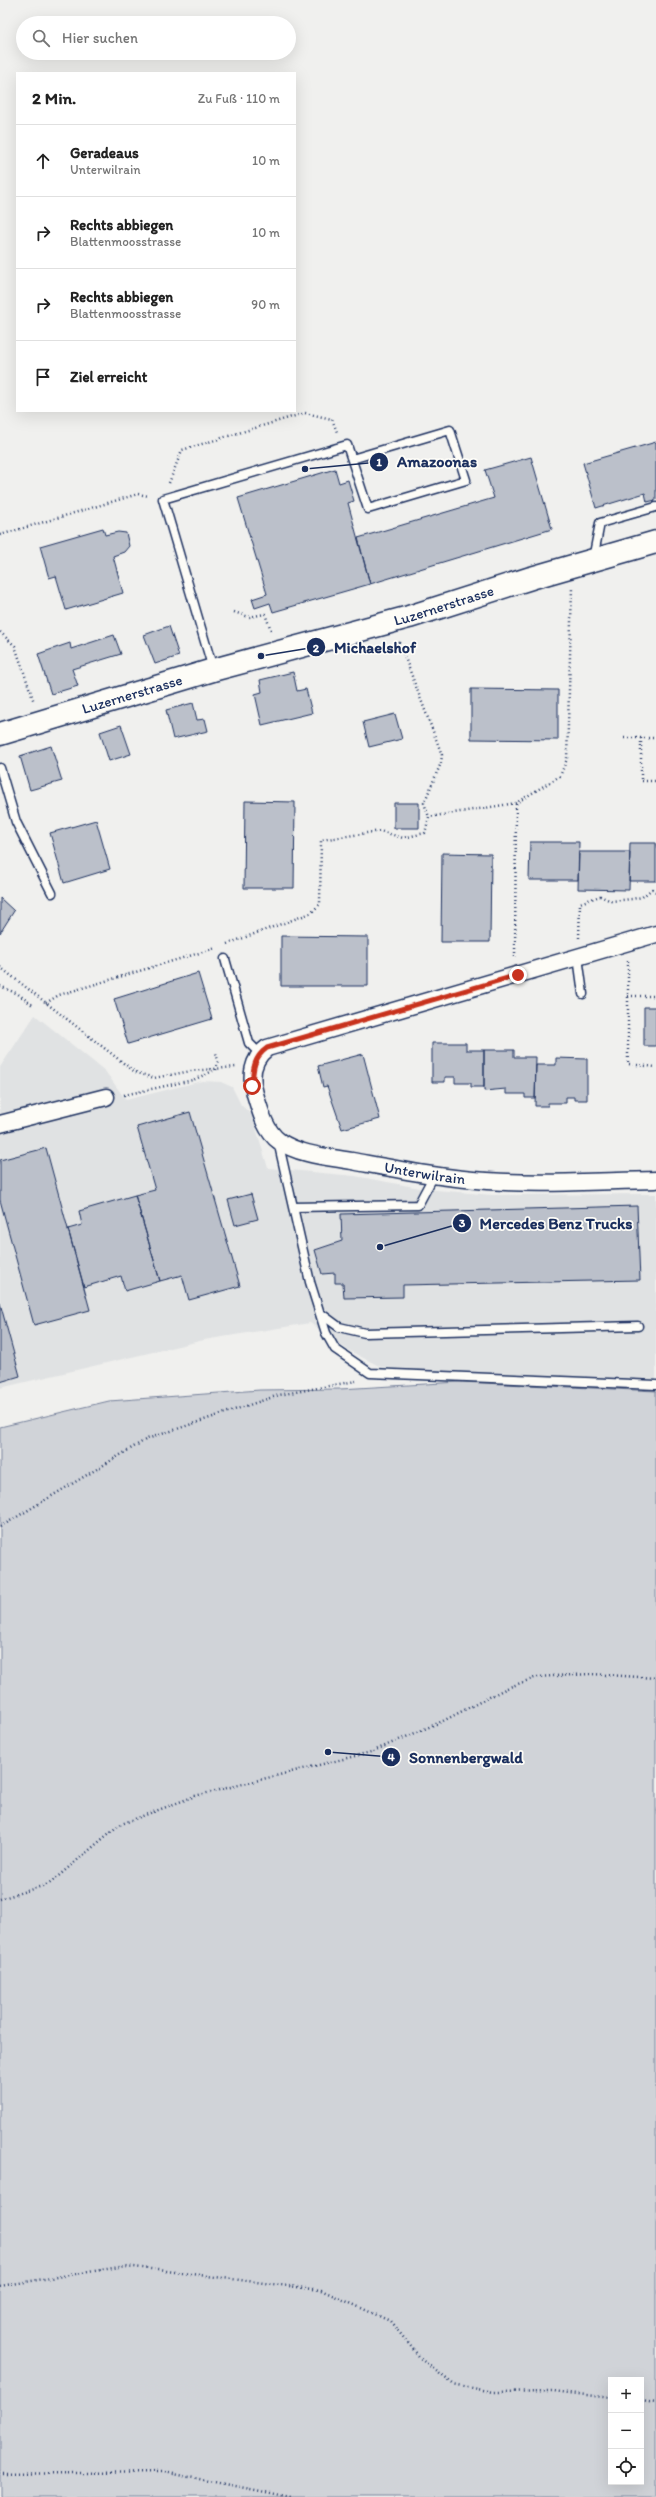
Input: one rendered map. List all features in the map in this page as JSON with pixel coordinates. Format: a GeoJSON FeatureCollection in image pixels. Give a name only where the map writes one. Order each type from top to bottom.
{"type":"FeatureCollection","features":[{"type":"Feature","properties":{"kind":"main road","name":"Luzernerstrasse"},"geometry":{"type":"LineString","coordinates":[[0,734],[213,670],[409,617],[656,542]]}},
{"type":"Feature","properties":{"kind":"street"},"geometry":{"type":"LineString","coordinates":[[256,1060],[278,1044],[518,975],[578,951],[656,934]]}},
{"type":"Feature","properties":{"kind":"street","name":"Unterwilrain"},"geometry":{"type":"LineString","coordinates":[[256,1060],[252,1086],[267,1128],[278,1141],[288,1147],[315,1154],[434,1175],[494,1181],[656,1180]]}},
{"type":"Feature","properties":{"kind":"street"},"geometry":{"type":"LineString","coordinates":[[0,1124],[113,1096]]}},
{"type":"Feature","properties":{"kind":"lane"},"geometry":{"type":"LineString","coordinates":[[213,670],[163,499],[347,445],[368,509],[466,480],[450,430],[352,459]]}},
{"type":"Feature","properties":{"kind":"lane"},"geometry":{"type":"LineString","coordinates":[[593,560],[600,523],[656,507]]}},
{"type":"Feature","properties":{"kind":"lane"},"geometry":{"type":"LineString","coordinates":[[0,768],[16,822],[52,893]]}},
{"type":"Feature","properties":{"kind":"lane"},"geometry":{"type":"LineString","coordinates":[[578,951],[583,994]]}},
{"type":"Feature","properties":{"kind":"lane"},"geometry":{"type":"LineString","coordinates":[[224,959],[249,1044],[256,1060]]}},
{"type":"Feature","properties":{"kind":"lane"},"geometry":{"type":"LineString","coordinates":[[278,1141],[293,1207],[326,1333],[335,1349],[370,1373],[656,1385]]}},
{"type":"Feature","properties":{"kind":"lane"},"geometry":{"type":"LineString","coordinates":[[293,1207],[418,1205],[434,1175]]}},
{"type":"Feature","properties":{"kind":"lane"},"geometry":{"type":"LineString","coordinates":[[320,1313],[338,1327],[365,1333],[638,1326]]}},
{"type":"Feature","properties":{"kind":"path"},"geometry":{"type":"LineString","coordinates":[[0,535],[138,494],[163,499],[182,450],[305,414],[332,419],[337,432]]}},
{"type":"Feature","properties":{"kind":"path"},"geometry":{"type":"LineString","coordinates":[[430,817],[516,803],[560,776],[567,758],[573,591],[570,583]]}},
{"type":"Feature","properties":{"kind":"path"},"geometry":{"type":"LineString","coordinates":[[234,612],[249,617],[265,614],[271,630]]}},
{"type":"Feature","properties":{"kind":"path"},"geometry":{"type":"LineString","coordinates":[[0,632],[15,646],[36,706]]}},
{"type":"Feature","properties":{"kind":"path"},"geometry":{"type":"LineString","coordinates":[[46,1002],[59,995],[221,946],[311,913],[320,904],[321,840],[380,831],[403,838],[425,833],[430,817],[424,803],[441,763],[442,755],[399,642]]}},
{"type":"Feature","properties":{"kind":"path"},"geometry":{"type":"LineString","coordinates":[[624,738],[656,738]]}},
{"type":"Feature","properties":{"kind":"path"},"geometry":{"type":"LineString","coordinates":[[641,738],[641,781],[656,781]]}},
{"type":"Feature","properties":{"kind":"path"},"geometry":{"type":"LineString","coordinates":[[516,803],[515,963],[518,975]]}},
{"type":"Feature","properties":{"kind":"path"},"geometry":{"type":"LineString","coordinates":[[578,951],[580,903],[600,896],[619,902],[642,896],[652,889],[656,892]]}},
{"type":"Feature","properties":{"kind":"path"},"geometry":{"type":"LineString","coordinates":[[628,955],[628,1064],[656,1067]]}},
{"type":"Feature","properties":{"kind":"path"},"geometry":{"type":"LineString","coordinates":[[0,967],[135,1072],[154,1078],[216,1070]]}},
{"type":"Feature","properties":{"kind":"path"},"geometry":{"type":"LineString","coordinates":[[0,986],[18,994],[34,1006]]}},
{"type":"Feature","properties":{"kind":"path"},"geometry":{"type":"LineString","coordinates":[[628,996],[656,996]]}},
{"type":"Feature","properties":{"kind":"path"},"geometry":{"type":"LineString","coordinates":[[216,1053],[218,1061],[216,1070]]}},
{"type":"Feature","properties":{"kind":"path"},"geometry":{"type":"LineString","coordinates":[[113,1096],[192,1080],[216,1070]]}},
{"type":"Feature","properties":{"kind":"path"},"geometry":{"type":"LineString","coordinates":[[0,1527],[147,1439],[279,1396],[357,1381],[370,1373]]}},
{"type":"Feature","properties":{"kind":"path"},"geometry":{"type":"LineString","coordinates":[[0,1899],[49,1884],[119,1825],[195,1796],[371,1752],[443,1721],[507,1688],[537,1677],[591,1674],[656,1678]]}},
{"type":"Feature","properties":{"kind":"path"},"geometry":{"type":"LineString","coordinates":[[0,2286],[126,2266],[321,2290],[390,2321],[422,2360],[453,2384],[493,2392],[553,2391],[608,2398]]}},
{"type":"Feature","properties":{"kind":"path"},"geometry":{"type":"LineString","coordinates":[[644,2401],[656,2403]]}},
{"type":"Feature","properties":{"kind":"path"},"geometry":{"type":"LineString","coordinates":[[0,2474],[163,2472],[291,2497]]}},
{"type":"Feature","properties":{"kind":"shaded area"},"geometry":{"type":"Polygon","coordinates":[[[35,1015],[105,1071],[126,1100],[202,1081],[221,1082],[232,1087],[241,1105],[252,1115],[268,1168],[355,1176],[425,1189],[492,1195],[656,1194],[656,1380],[444,1372],[381,1367],[348,1350],[310,1323],[204,1340],[0,1388],[0,1067],[35,1015]]]}},
{"type":"Feature","properties":{"kind":"shaded area"},"geometry":{"type":"Polygon","coordinates":[[[460,1382],[656,1391],[656,2497],[0,2497],[0,1427],[109,1401],[260,1390],[340,1389],[460,1382]]]}},
{"type":"Feature","properties":{"kind":"building"},"geometry":{"type":"Polygon","coordinates":[[[656,442],[656,500],[647,502],[645,493],[596,508],[583,463],[656,442]]]}},
{"type":"Feature","properties":{"kind":"building"},"geometry":{"type":"Polygon","coordinates":[[[531,457],[552,529],[370,584],[358,538],[494,498],[485,470],[531,457]]]}},
{"type":"Feature","properties":{"kind":"building"},"geometry":{"type":"Polygon","coordinates":[[[335,469],[339,483],[348,480],[354,501],[348,503],[370,584],[273,612],[270,603],[255,608],[252,599],[267,594],[238,498],[335,469]]]}},
{"type":"Feature","properties":{"kind":"building"},"geometry":{"type":"Polygon","coordinates":[[[103,528],[105,535],[118,532],[126,533],[129,546],[124,552],[113,556],[123,593],[66,610],[56,576],[49,578],[40,546],[103,528]]]}},
{"type":"Feature","properties":{"kind":"building"},"geometry":{"type":"Polygon","coordinates":[[[169,626],[179,656],[155,664],[144,635],[169,626]]]}},
{"type":"Feature","properties":{"kind":"building"},"geometry":{"type":"Polygon","coordinates":[[[114,635],[121,654],[72,669],[78,686],[51,694],[38,654],[70,643],[71,649],[114,635]]]}},
{"type":"Feature","properties":{"kind":"building"},"geometry":{"type":"Polygon","coordinates":[[[293,672],[297,691],[306,689],[312,713],[262,725],[255,694],[262,692],[260,680],[293,672]]]}},
{"type":"Feature","properties":{"kind":"building"},"geometry":{"type":"Polygon","coordinates":[[[471,689],[558,690],[558,740],[471,739],[471,689]]]}},
{"type":"Feature","properties":{"kind":"building"},"geometry":{"type":"Polygon","coordinates":[[[193,703],[197,720],[205,719],[208,731],[173,739],[166,710],[193,703]]]}},
{"type":"Feature","properties":{"kind":"building"},"geometry":{"type":"Polygon","coordinates":[[[395,714],[402,739],[369,747],[363,722],[395,714]]]}},
{"type":"Feature","properties":{"kind":"building"},"geometry":{"type":"Polygon","coordinates":[[[121,725],[131,754],[109,761],[100,732],[121,725]]]}},
{"type":"Feature","properties":{"kind":"building"},"geometry":{"type":"Polygon","coordinates":[[[51,746],[62,781],[30,790],[20,756],[51,746]]]}},
{"type":"Feature","properties":{"kind":"building"},"geometry":{"type":"Polygon","coordinates":[[[245,801],[295,802],[294,888],[244,888],[245,801]]]}},
{"type":"Feature","properties":{"kind":"building"},"geometry":{"type":"Polygon","coordinates":[[[394,803],[419,803],[419,828],[394,828],[394,803]]]}},
{"type":"Feature","properties":{"kind":"building"},"geometry":{"type":"Polygon","coordinates":[[[96,820],[110,869],[64,883],[50,833],[96,820]]]}},
{"type":"Feature","properties":{"kind":"building"},"geometry":{"type":"Polygon","coordinates":[[[530,842],[579,842],[578,880],[529,880],[530,842]]]}},
{"type":"Feature","properties":{"kind":"building"},"geometry":{"type":"Polygon","coordinates":[[[630,843],[656,843],[656,881],[629,881],[630,843]]]}},
{"type":"Feature","properties":{"kind":"building"},"geometry":{"type":"Polygon","coordinates":[[[579,852],[630,852],[629,890],[578,889],[579,852]]]}},
{"type":"Feature","properties":{"kind":"building"},"geometry":{"type":"Polygon","coordinates":[[[442,853],[491,854],[490,942],[441,942],[442,853]]]}},
{"type":"Feature","properties":{"kind":"building"},"geometry":{"type":"Polygon","coordinates":[[[0,898],[14,911],[0,933],[0,898]]]}},
{"type":"Feature","properties":{"kind":"building"},"geometry":{"type":"Polygon","coordinates":[[[281,936],[368,937],[368,986],[281,986],[281,936]]]}},
{"type":"Feature","properties":{"kind":"building"},"geometry":{"type":"Polygon","coordinates":[[[198,973],[212,1019],[128,1044],[114,999],[198,973]]]}},
{"type":"Feature","properties":{"kind":"building"},"geometry":{"type":"Polygon","coordinates":[[[644,1007],[656,1007],[656,1046],[644,1046],[644,1007]]]}},
{"type":"Feature","properties":{"kind":"building"},"geometry":{"type":"Polygon","coordinates":[[[432,1043],[466,1043],[466,1050],[484,1050],[484,1087],[471,1087],[471,1083],[455,1083],[455,1077],[445,1077],[445,1082],[432,1082],[432,1043]]]}},
{"type":"Feature","properties":{"kind":"building"},"geometry":{"type":"Polygon","coordinates":[[[484,1050],[514,1050],[514,1057],[536,1057],[535,1098],[525,1098],[525,1094],[506,1094],[506,1089],[484,1091],[484,1050]]]}},
{"type":"Feature","properties":{"kind":"building"},"geometry":{"type":"Polygon","coordinates":[[[363,1054],[380,1119],[342,1129],[327,1086],[323,1087],[318,1066],[363,1054]]]}},
{"type":"Feature","properties":{"kind":"building"},"geometry":{"type":"Polygon","coordinates":[[[556,1058],[587,1059],[587,1100],[574,1100],[574,1097],[566,1097],[566,1103],[548,1103],[548,1106],[535,1106],[536,1065],[556,1065],[556,1058]]]}},
{"type":"Feature","properties":{"kind":"building"},"geometry":{"type":"Polygon","coordinates":[[[190,1112],[240,1286],[189,1300],[182,1275],[160,1281],[135,1195],[155,1190],[137,1127],[190,1112]]]}},
{"type":"Feature","properties":{"kind":"building"},"geometry":{"type":"Polygon","coordinates":[[[46,1148],[90,1310],[34,1325],[0,1200],[0,1160],[46,1148]]]}},
{"type":"Feature","properties":{"kind":"building"},"geometry":{"type":"Polygon","coordinates":[[[251,1194],[258,1219],[235,1225],[228,1200],[251,1194]]]}},
{"type":"Feature","properties":{"kind":"building"},"geometry":{"type":"Polygon","coordinates":[[[135,1195],[160,1281],[125,1291],[121,1276],[84,1287],[68,1229],[82,1225],[79,1211],[135,1195]]]}},
{"type":"Feature","properties":{"kind":"building"},"geometry":{"type":"Polygon","coordinates":[[[637,1206],[640,1280],[403,1285],[403,1297],[344,1298],[343,1283],[335,1283],[335,1273],[322,1274],[315,1250],[342,1241],[341,1214],[637,1206]]]}},
{"type":"Feature","properties":{"kind":"building"},"geometry":{"type":"Polygon","coordinates":[[[0,1303],[20,1376],[0,1382],[0,1303]]]}},
{"type":"Feature","properties":{"kind":"place","name":"Amazoonas"},"geometry":{"type":"Point","coordinates":[305,469]}},
{"type":"Feature","properties":{"kind":"place","name":"Michaelshof"},"geometry":{"type":"Point","coordinates":[261,656]}},
{"type":"Feature","properties":{"kind":"place","name":"Mercedes Benz Trucks"},"geometry":{"type":"Point","coordinates":[380,1247]}},
{"type":"Feature","properties":{"kind":"place","name":"Sonnenbergwald"},"geometry":{"type":"Point","coordinates":[328,1752]}},
{"type":"Feature","properties":{"kind":"route"},"geometry":{"type":"LineString","coordinates":[[252,1086],[253,1066],[259,1053],[267,1048],[518,975]]}}]}
